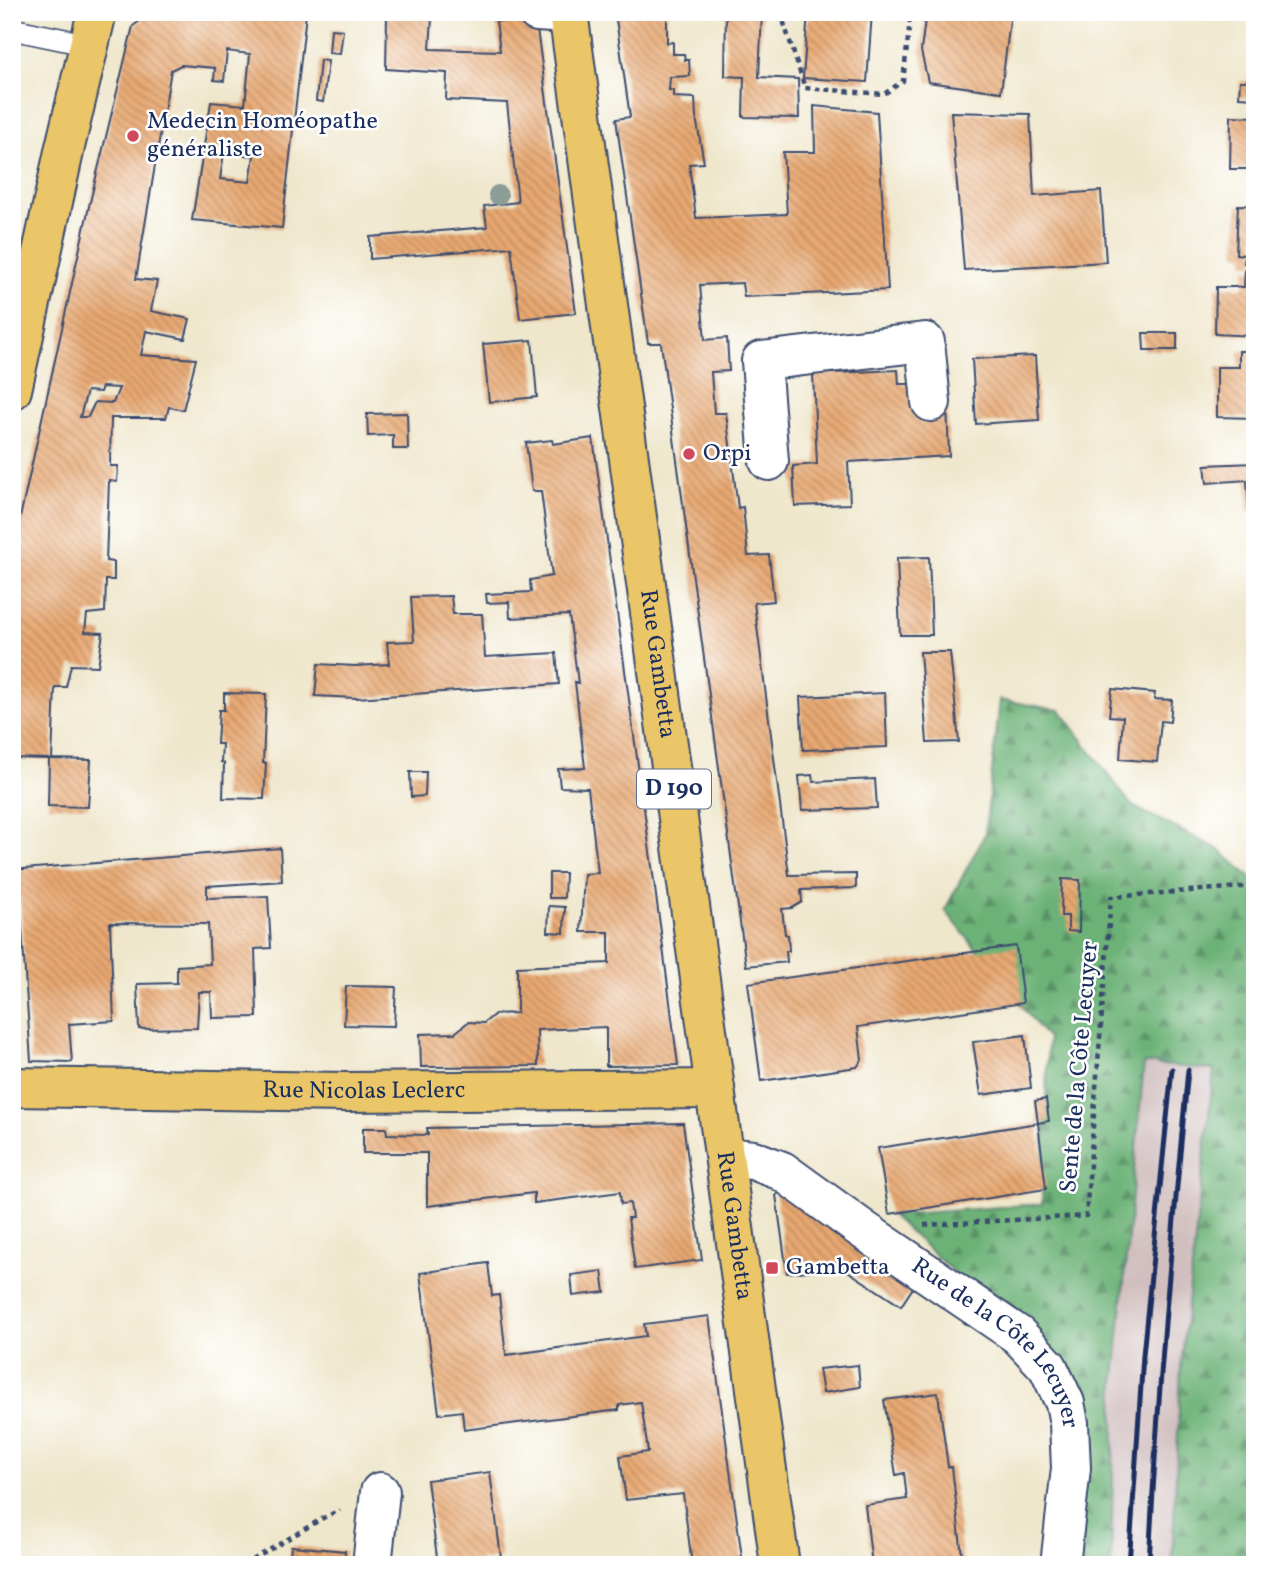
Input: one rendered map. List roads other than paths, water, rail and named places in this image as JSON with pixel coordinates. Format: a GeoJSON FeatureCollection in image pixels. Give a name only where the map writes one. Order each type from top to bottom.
{"type":"FeatureCollection","features":[{"type":"Feature","properties":{"kind":"main road","name":"Rue Gambetta"},"geometry":{"type":"LineString","coordinates":[[558,13],[725,1157],[780,1565]]}},
{"type":"Feature","properties":{"kind":"main road"},"geometry":{"type":"LineString","coordinates":[[12,390],[93,29]]}},
{"type":"Feature","properties":{"kind":"main road","name":"Rue Nicolas Leclerc"},"geometry":{"type":"LineString","coordinates":[[12,1087],[347,1092],[715,1089]]}},
{"type":"Feature","properties":{"kind":"street"},"geometry":{"type":"LineString","coordinates":[[769,461],[761,361],[925,342],[931,402]]}},
{"type":"Feature","properties":{"kind":"street","name":"Rue de la Côte Lecuyer"},"geometry":{"type":"LineString","coordinates":[[725,1157],[753,1160],[782,1171],[1018,1335],[1048,1367],[1065,1402],[1069,1423],[1071,1468],[1060,1565]]}},
{"type":"Feature","properties":{"kind":"street"},"geometry":{"type":"LineString","coordinates":[[372,1565],[380,1492]]}},
{"type":"Feature","properties":{"kind":"lane"},"geometry":{"type":"LineString","coordinates":[[12,29],[93,29]]}},
{"type":"Feature","properties":{"kind":"railway"},"geometry":{"type":"LineString","coordinates":[[1129,1565],[1143,1355],[1172,1069]]}},
{"type":"Feature","properties":{"kind":"railway"},"geometry":{"type":"LineString","coordinates":[[1149,1565],[1156,1441],[1188,1070]]}},
{"type":"Feature","properties":{"kind":"place","name":"Medecin Homéopathe généraliste"},"geometry":{"type":"Point","coordinates":[133,136]}},
{"type":"Feature","properties":{"kind":"place","name":"Orpi"},"geometry":{"type":"Point","coordinates":[689,454]}},
{"type":"Feature","properties":{"kind":"place","name":"Gambetta"},"geometry":{"type":"Point","coordinates":[772,1268]}}]}
